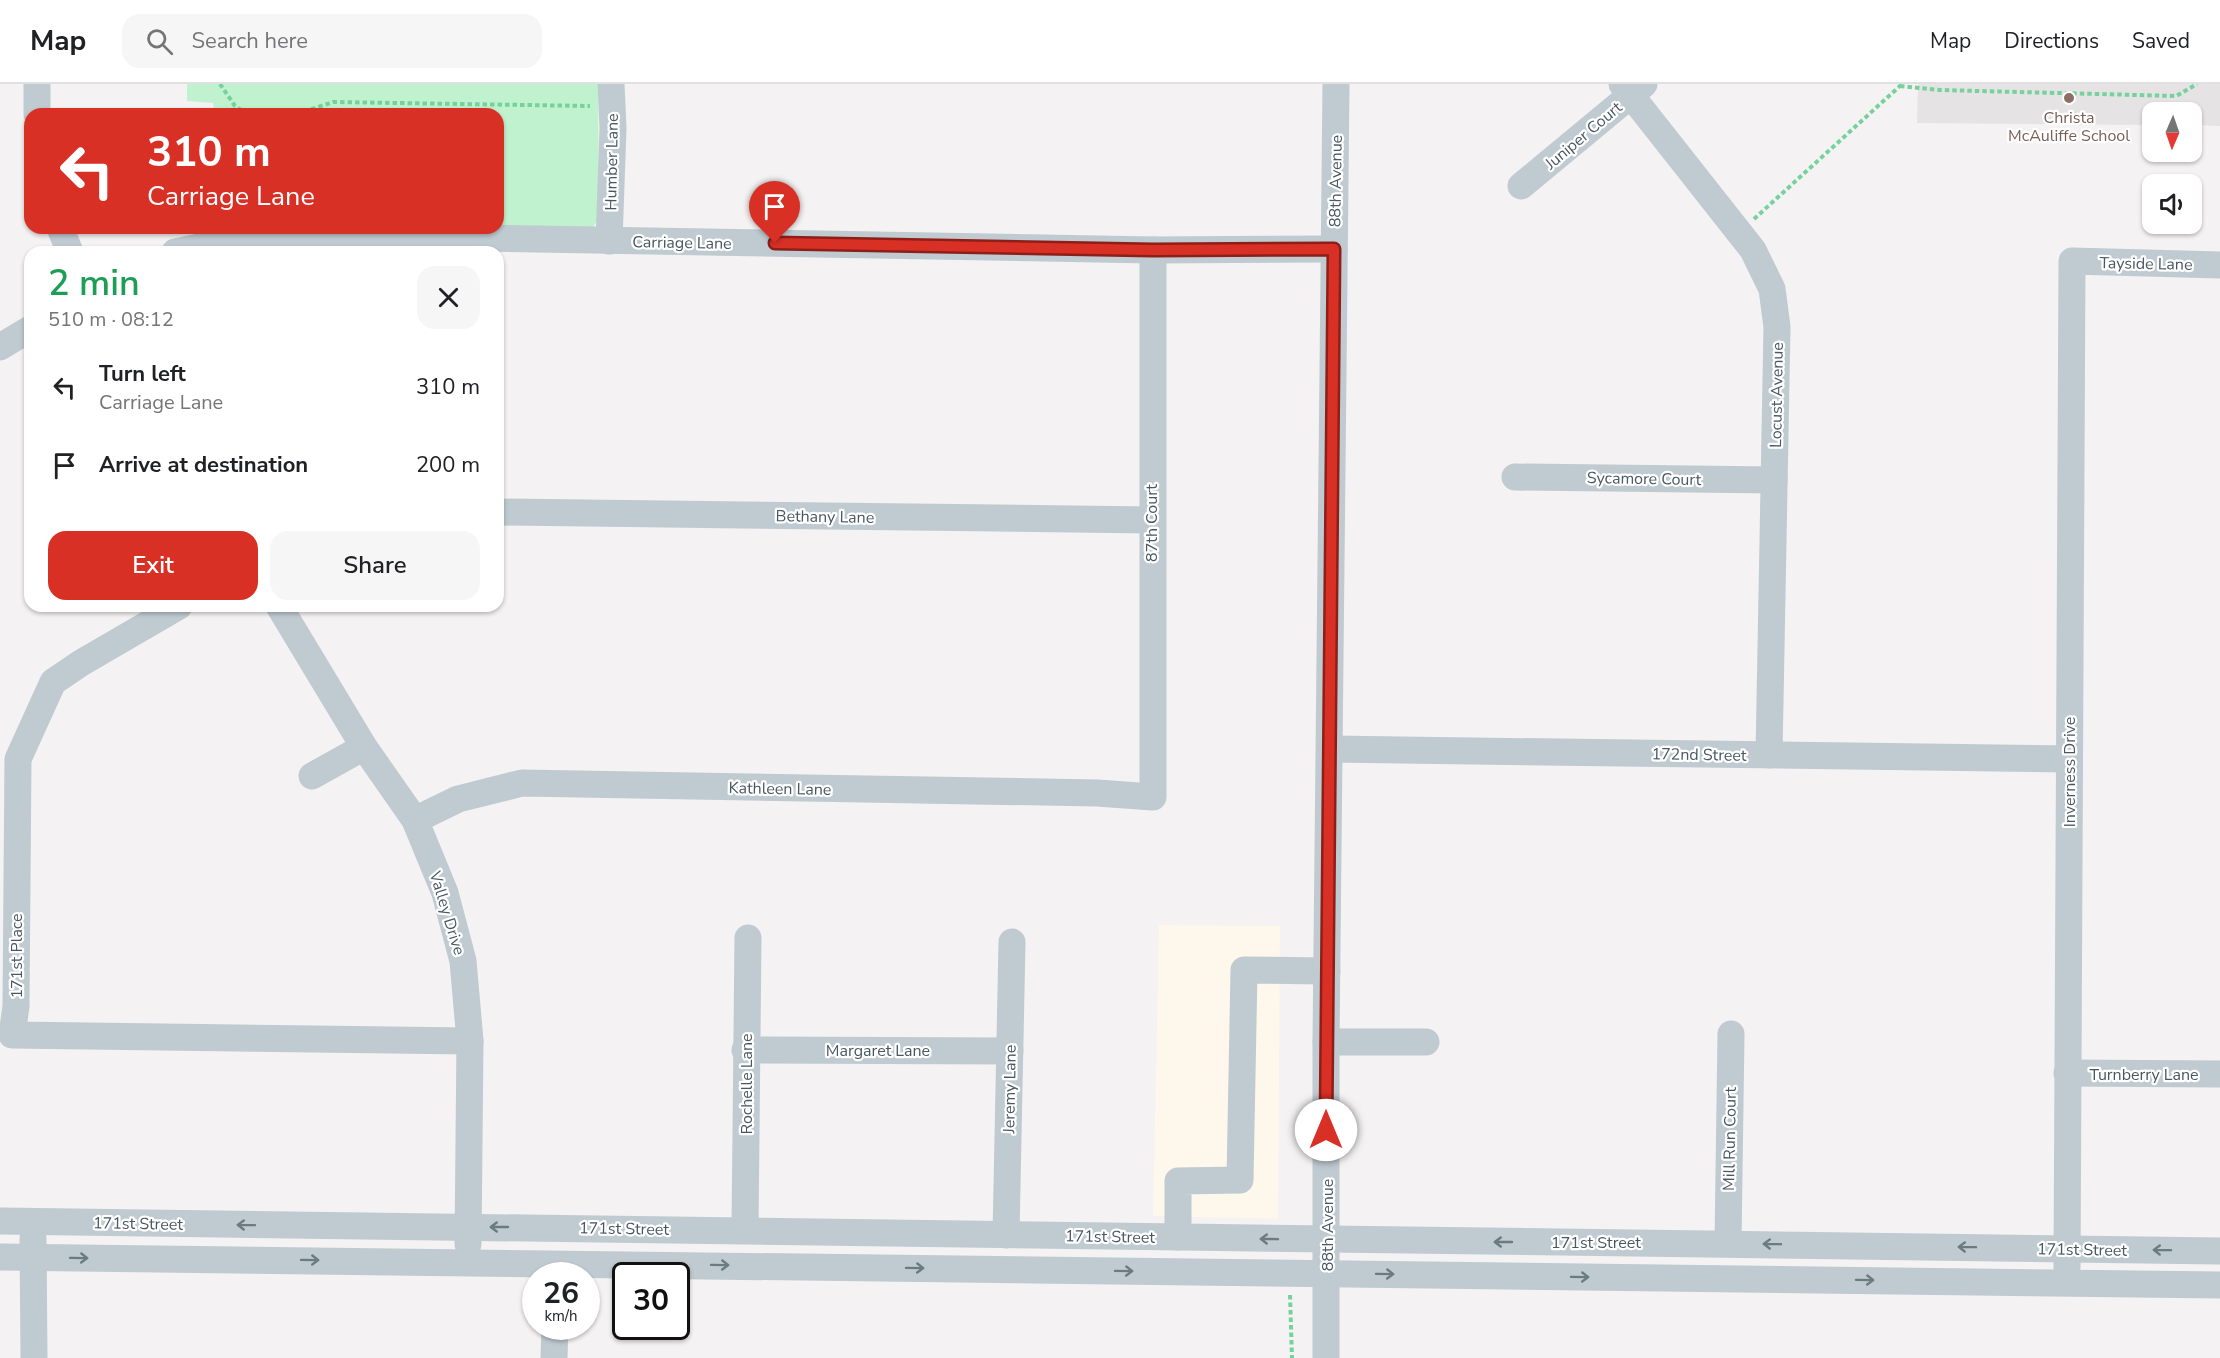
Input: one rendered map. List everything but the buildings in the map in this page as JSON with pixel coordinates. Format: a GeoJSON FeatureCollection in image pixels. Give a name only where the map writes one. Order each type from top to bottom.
{"type":"FeatureCollection","features":[{"type":"Feature","properties":{"kind":"street"},"geometry":{"type":"LineString","coordinates":[[37,84],[37,108]]}},
{"type":"Feature","properties":{"kind":"street","name":"88th Avenue"},"geometry":{"type":"LineString","coordinates":[[1326,1358],[1326,1042],[1336,84]]}},
{"type":"Feature","properties":{"kind":"street","name":"Locust Avenue"},"geometry":{"type":"LineString","coordinates":[[1633,87],[1753,250],[1772,289],[1777,327],[1769,755]]}},
{"type":"Feature","properties":{"kind":"street","name":"Juniper Court"},"geometry":{"type":"LineString","coordinates":[[1521,186],[1633,87]]}},
{"type":"Feature","properties":{"kind":"street","name":"Humber Lane"},"geometry":{"type":"LineString","coordinates":[[609,241],[611,95]]}},
{"type":"Feature","properties":{"kind":"street","name":"Carriage Lane"},"geometry":{"type":"LineString","coordinates":[[204,246],[275,237],[1153,250],[1334,249]]}},
{"type":"Feature","properties":{"kind":"street","name":"87th Court"},"geometry":{"type":"LineString","coordinates":[[1153,250],[1151,520],[1153,797]]}},
{"type":"Feature","properties":{"kind":"street","name":"Tayside Lane"},"geometry":{"type":"LineString","coordinates":[[2072,261],[2220,265]]}},
{"type":"Feature","properties":{"kind":"street","name":"Inverness Drive"},"geometry":{"type":"LineString","coordinates":[[2067,1283],[2072,261]]}},
{"type":"Feature","properties":{"kind":"street"},"geometry":{"type":"LineString","coordinates":[[0,347],[24,333]]}},
{"type":"Feature","properties":{"kind":"street","name":"Sycamore Court"},"geometry":{"type":"LineString","coordinates":[[1515,477],[1774,480]]}},
{"type":"Feature","properties":{"kind":"street","name":"Bethany Lane"},"geometry":{"type":"LineString","coordinates":[[504,512],[1151,520]]}},
{"type":"Feature","properties":{"kind":"street","name":"171st Place"},"geometry":{"type":"LineString","coordinates":[[169,612],[53,682],[18,759],[16,1006],[12,1035],[470,1041]]}},
{"type":"Feature","properties":{"kind":"street","name":"Valley Drive"},"geometry":{"type":"LineString","coordinates":[[283,612],[364,747],[415,820],[445,893],[463,960],[470,1041],[468,1262]]}},
{"type":"Feature","properties":{"kind":"street"},"geometry":{"type":"LineString","coordinates":[[312,776],[364,747]]}},
{"type":"Feature","properties":{"kind":"street","name":"172nd Street"},"geometry":{"type":"LineString","coordinates":[[1330,749],[2069,759]]}},
{"type":"Feature","properties":{"kind":"street","name":"Kathleen Lane"},"geometry":{"type":"LineString","coordinates":[[415,820],[458,799],[522,783],[1085,793],[1153,797]]}},
{"type":"Feature","properties":{"kind":"street","name":"Rochelle Lane"},"geometry":{"type":"LineString","coordinates":[[745,1229],[748,938]]}},
{"type":"Feature","properties":{"kind":"street","name":"Jeremy Lane"},"geometry":{"type":"LineString","coordinates":[[1006,1235],[1012,942]]}},
{"type":"Feature","properties":{"kind":"street"},"geometry":{"type":"LineString","coordinates":[[1178,1237],[1178,1181],[1240,1180],[1244,970],[1327,971]]}},
{"type":"Feature","properties":{"kind":"street","name":"Mill Run Court"},"geometry":{"type":"LineString","coordinates":[[1728,1243],[1731,1034]]}},
{"type":"Feature","properties":{"kind":"street"},"geometry":{"type":"LineString","coordinates":[[1326,1042],[1426,1042]]}},
{"type":"Feature","properties":{"kind":"street","name":"Margaret Lane"},"geometry":{"type":"LineString","coordinates":[[746,1050],[1010,1051]]}},
{"type":"Feature","properties":{"kind":"street","name":"Turnberry Lane"},"geometry":{"type":"LineString","coordinates":[[2067,1073],[2220,1074]]}},
{"type":"Feature","properties":{"kind":"street","name":"171st Street"},"geometry":{"type":"LineString","coordinates":[[0,1221],[745,1229],[819,1233],[2220,1251]]}},
{"type":"Feature","properties":{"kind":"street"},"geometry":{"type":"LineString","coordinates":[[33,1222],[34,1358]]}},
{"type":"Feature","properties":{"kind":"street"},"geometry":{"type":"LineString","coordinates":[[557,1227],[557,1262]]}},
{"type":"Feature","properties":{"kind":"street","name":"171st Street"},"geometry":{"type":"LineString","coordinates":[[0,1257],[468,1262],[522,1266]]}},
{"type":"Feature","properties":{"kind":"street","name":"171st Street"},"geometry":{"type":"LineString","coordinates":[[600,1269],[1291,1273],[2220,1285]]}},
{"type":"Feature","properties":{"kind":"street"},"geometry":{"type":"LineString","coordinates":[[554,1358],[555,1340]]}},
{"type":"Feature","properties":{"kind":"path"},"geometry":{"type":"LineString","coordinates":[[220,84],[238,108]]}},
{"type":"Feature","properties":{"kind":"path"},"geometry":{"type":"LineString","coordinates":[[1739,232],[1901,85],[1940,90],[2176,96],[2197,84]]}},
{"type":"Feature","properties":{"kind":"path"},"geometry":{"type":"LineString","coordinates":[[315,108],[333,102],[611,95]]}},
{"type":"Feature","properties":{"kind":"path"},"geometry":{"type":"LineString","coordinates":[[1291,1273],[1292,1358]]}},
{"type":"Feature","properties":{"kind":"shaded area","name":"Christa McAuliffe School"},"geometry":{"type":"Polygon","coordinates":[[[1918,84],[2220,84],[2220,126],[2202,125],[2202,102],[2142,102],[2142,125],[1917,123],[1918,84]]]}},
{"type":"Feature","properties":{"kind":"shaded area"},"geometry":{"type":"Polygon","coordinates":[[[1159,925],[1280,926],[1278,1219],[1153,1216],[1159,925]]]}},
{"type":"Feature","properties":{"kind":"green space"},"geometry":{"type":"Polygon","coordinates":[[[187,84],[598,84],[599,218],[593,227],[504,228],[504,108],[214,108],[213,103],[187,101],[187,84]]]}},
{"type":"Feature","properties":{"kind":"place","name":"Christa McAuliffe School"},"geometry":{"type":"Point","coordinates":[2069,98]}},
{"type":"Feature","properties":{"kind":"route"},"geometry":{"type":"LineString","coordinates":[[775,243],[1153,250],[1334,249],[1326,1130]]}}]}
